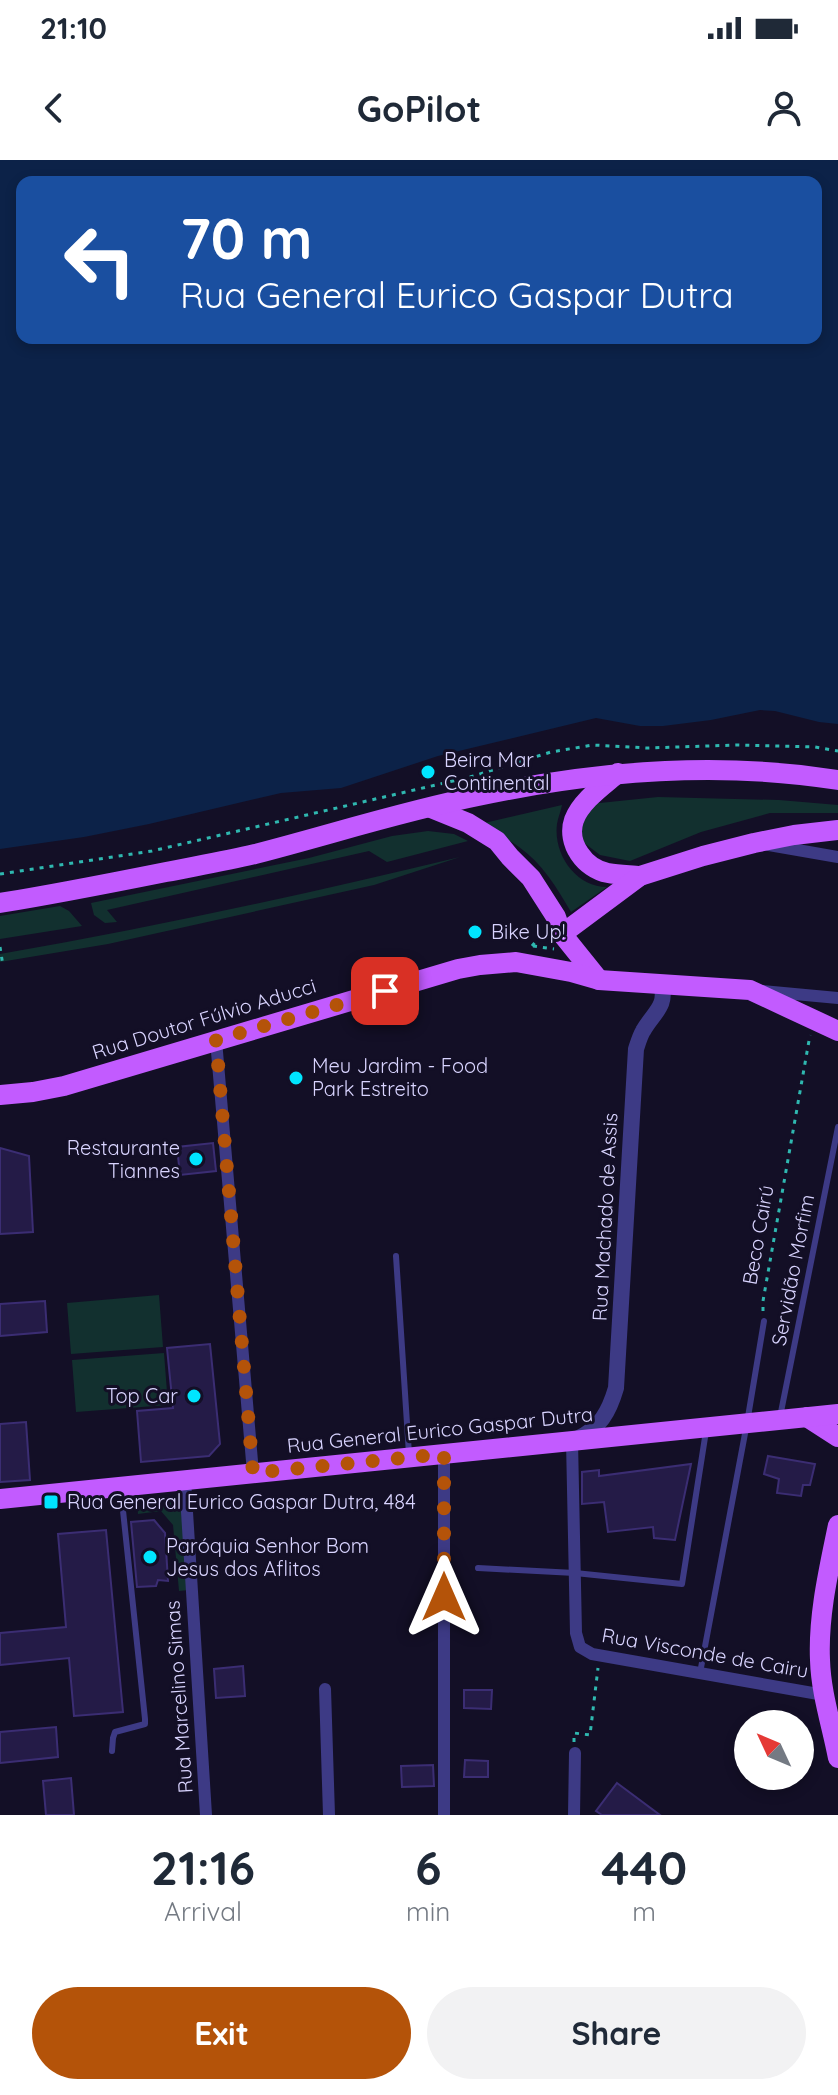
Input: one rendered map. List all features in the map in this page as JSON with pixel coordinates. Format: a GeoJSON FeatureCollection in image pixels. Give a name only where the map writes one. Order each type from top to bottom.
{"type":"FeatureCollection","features":[{"type":"Feature","properties":{"kind":"main road"},"geometry":{"type":"LineString","coordinates":[[0,903],[251,855],[515,788],[656,770],[792,772],[838,780]]}},
{"type":"Feature","properties":{"kind":"main road"},"geometry":{"type":"LineString","coordinates":[[618,773],[586,801],[574,819],[575,847],[586,862],[604,873],[640,876]]}},
{"type":"Feature","properties":{"kind":"main road"},"geometry":{"type":"LineString","coordinates":[[431,808],[468,823],[497,841],[531,878],[556,917],[562,934],[599,980]]}},
{"type":"Feature","properties":{"kind":"main road"},"geometry":{"type":"LineString","coordinates":[[562,934],[640,876],[754,843],[838,830]]}},
{"type":"Feature","properties":{"kind":"main road","name":"Rua Doutor Fúlvio Aducci"},"geometry":{"type":"LineString","coordinates":[[0,1095],[64,1086],[458,969],[516,962],[599,980],[750,990],[838,1031]]}},
{"type":"Feature","properties":{"kind":"main road","name":"Rua General Eurico Gaspar Dutra"},"geometry":{"type":"LineString","coordinates":[[0,1499],[838,1414]]}},
{"type":"Feature","properties":{"kind":"main road"},"geometry":{"type":"LineString","coordinates":[[807,1417],[838,1437]]}},
{"type":"Feature","properties":{"kind":"main road"},"geometry":{"type":"LineString","coordinates":[[838,1525],[825,1589],[820,1660],[838,1758]]}},
{"type":"Feature","properties":{"kind":"street"},"geometry":{"type":"LineString","coordinates":[[754,843],[838,857]]}},
{"type":"Feature","properties":{"kind":"street","name":"Rua Machado de Assis"},"geometry":{"type":"LineString","coordinates":[[572,1441],[598,1426],[610,1407],[616,1388],[636,1049],[643,1031],[662,1004],[661,984]]}},
{"type":"Feature","properties":{"kind":"street"},"geometry":{"type":"LineString","coordinates":[[750,990],[838,998]]}},
{"type":"Feature","properties":{"kind":"street"},"geometry":{"type":"LineString","coordinates":[[216,1040],[253,1473]]}},
{"type":"Feature","properties":{"kind":"street"},"geometry":{"type":"LineString","coordinates":[[572,1441],[576,1633],[580,1647]]}},
{"type":"Feature","properties":{"kind":"street"},"geometry":{"type":"LineString","coordinates":[[444,1454],[444,1815]]}},
{"type":"Feature","properties":{"kind":"street","name":"Rua Marcelino Simas"},"geometry":{"type":"LineString","coordinates":[[185,1480],[206,1815]]}},
{"type":"Feature","properties":{"kind":"street","name":"Rua Visconde de Cairu"},"geometry":{"type":"LineString","coordinates":[[580,1647],[592,1654],[824,1695]]}},
{"type":"Feature","properties":{"kind":"street"},"geometry":{"type":"LineString","coordinates":[[325,1689],[329,1815]]}},
{"type":"Feature","properties":{"kind":"street"},"geometry":{"type":"LineString","coordinates":[[574,1815],[575,1753]]}},
{"type":"Feature","properties":{"kind":"lane","name":"Servidão Morfim"},"geometry":{"type":"LineString","coordinates":[[779,1420],[838,1127]]}},
{"type":"Feature","properties":{"kind":"lane"},"geometry":{"type":"LineString","coordinates":[[396,1256],[409,1458]]}},
{"type":"Feature","properties":{"kind":"lane"},"geometry":{"type":"LineString","coordinates":[[700,1673],[764,1321]]}},
{"type":"Feature","properties":{"kind":"lane"},"geometry":{"type":"LineString","coordinates":[[478,1568],[575,1573],[682,1584],[707,1428]]}},
{"type":"Feature","properties":{"kind":"lane"},"geometry":{"type":"LineString","coordinates":[[112,1751],[115,1732],[145,1724],[122,1501],[129,1486]]}},
{"type":"Feature","properties":{"kind":"path"},"geometry":{"type":"LineString","coordinates":[[0,947],[3,966]]}},
{"type":"Feature","properties":{"kind":"path","name":"Beco Cairú"},"geometry":{"type":"LineString","coordinates":[[764,1321],[763,1301],[806,1053]]}},
{"type":"Feature","properties":{"kind":"path"},"geometry":{"type":"LineString","coordinates":[[575,1753],[574,1733],[590,1735],[598,1667],[580,1657],[580,1647]]}},
{"type":"Feature","properties":{"kind":"green space"},"geometry":{"type":"Polygon","coordinates":[[[658,797],[838,805],[838,813],[770,813],[701,832],[630,861],[600,855],[579,839],[578,822],[590,804],[658,797]]]}},
{"type":"Feature","properties":{"kind":"green space"},"geometry":{"type":"Polygon","coordinates":[[[562,805],[557,835],[563,857],[577,875],[596,886],[607,887],[571,912],[542,868],[527,853],[480,824],[562,805]]]}},
{"type":"Feature","properties":{"kind":"green space"},"geometry":{"type":"Polygon","coordinates":[[[428,831],[454,834],[468,841],[387,862],[369,851],[107,910],[117,922],[105,923],[94,915],[91,903],[309,858],[392,836],[428,831]]]}},
{"type":"Feature","properties":{"kind":"green space"},"geometry":{"type":"Polygon","coordinates":[[[460,857],[374,885],[108,944],[0,962],[0,954],[230,909],[460,857]]]}},
{"type":"Feature","properties":{"kind":"green space"},"geometry":{"type":"Polygon","coordinates":[[[60,906],[82,926],[0,939],[0,916],[60,906]]]}},
{"type":"Feature","properties":{"kind":"green space"},"geometry":{"type":"Polygon","coordinates":[[[159,1295],[163,1347],[71,1354],[67,1303],[159,1295]]]}},
{"type":"Feature","properties":{"kind":"green space"},"geometry":{"type":"Polygon","coordinates":[[[164,1353],[168,1405],[76,1412],[72,1360],[164,1353]]]}},
{"type":"Feature","properties":{"kind":"green space"},"geometry":{"type":"Polygon","coordinates":[[[180,1499],[189,1590],[179,1591],[173,1525],[161,1511],[138,1514],[137,1503],[180,1499]]]}},
{"type":"Feature","properties":{"kind":"water"},"geometry":{"type":"Polygon","coordinates":[[[0,160],[838,160],[838,724],[760,710],[663,726],[640,726],[596,718],[438,756],[341,788],[281,793],[84,837],[0,849],[0,160]]]}},
{"type":"Feature","properties":{"kind":"building","name":"Restaurante Tiannes"},"geometry":{"type":"Polygon","coordinates":[[[213,1143],[216,1171],[180,1175],[177,1147],[213,1143]]]}},
{"type":"Feature","properties":{"kind":"building"},"geometry":{"type":"Polygon","coordinates":[[[0,1148],[29,1156],[33,1232],[0,1234],[0,1148]]]}},
{"type":"Feature","properties":{"kind":"building"},"geometry":{"type":"Polygon","coordinates":[[[45,1301],[47,1332],[0,1336],[0,1304],[45,1301]]]}},
{"type":"Feature","properties":{"kind":"building","name":"Top Car"},"geometry":{"type":"Polygon","coordinates":[[[210,1344],[220,1444],[209,1456],[141,1462],[137,1411],[173,1408],[167,1348],[210,1344]]]}},
{"type":"Feature","properties":{"kind":"building"},"geometry":{"type":"Polygon","coordinates":[[[26,1422],[30,1480],[0,1482],[0,1424],[26,1422]]]}},
{"type":"Feature","properties":{"kind":"building"},"geometry":{"type":"Polygon","coordinates":[[[768,1456],[815,1464],[810,1485],[803,1485],[801,1496],[777,1493],[779,1479],[764,1474],[768,1456]]]}},
{"type":"Feature","properties":{"kind":"building"},"geometry":{"type":"Polygon","coordinates":[[[691,1464],[675,1540],[654,1538],[653,1527],[608,1532],[604,1502],[582,1504],[582,1472],[599,1470],[599,1476],[691,1464]]]}},
{"type":"Feature","properties":{"kind":"building","name":"Paróquia Senhor Bom Jesus dos Aflitos"},"geometry":{"type":"Polygon","coordinates":[[[154,1520],[165,1533],[168,1581],[158,1580],[156,1586],[137,1587],[131,1522],[154,1520]]]}},
{"type":"Feature","properties":{"kind":"building"},"geometry":{"type":"Polygon","coordinates":[[[106,1530],[123,1712],[74,1716],[69,1658],[0,1665],[0,1633],[66,1627],[58,1534],[106,1530]]]}},
{"type":"Feature","properties":{"kind":"building"},"geometry":{"type":"Polygon","coordinates":[[[243,1666],[245,1696],[216,1698],[214,1669],[243,1666]]]}},
{"type":"Feature","properties":{"kind":"building"},"geometry":{"type":"Polygon","coordinates":[[[464,1690],[492,1690],[491,1709],[464,1708],[464,1690]]]}},
{"type":"Feature","properties":{"kind":"building"},"geometry":{"type":"Polygon","coordinates":[[[56,1727],[58,1757],[0,1763],[0,1732],[56,1727]]]}},
{"type":"Feature","properties":{"kind":"building"},"geometry":{"type":"Polygon","coordinates":[[[465,1760],[488,1761],[488,1777],[464,1777],[465,1760]]]}},
{"type":"Feature","properties":{"kind":"building"},"geometry":{"type":"Polygon","coordinates":[[[433,1765],[434,1786],[402,1787],[401,1766],[433,1765]]]}},
{"type":"Feature","properties":{"kind":"building"},"geometry":{"type":"Polygon","coordinates":[[[71,1778],[74,1815],[46,1815],[43,1781],[71,1778]]]}},
{"type":"Feature","properties":{"kind":"building"},"geometry":{"type":"Polygon","coordinates":[[[617,1783],[660,1815],[602,1815],[596,1811],[617,1783]]]}},
{"type":"Feature","properties":{"kind":"place","name":"Beira Mar Continental"},"geometry":{"type":"Point","coordinates":[428,772]}},
{"type":"Feature","properties":{"kind":"place","name":"Bike Up!"},"geometry":{"type":"Point","coordinates":[475,932]}},
{"type":"Feature","properties":{"kind":"place","name":"Meu Jardim - Food Park Estreito"},"geometry":{"type":"Point","coordinates":[296,1078]}},
{"type":"Feature","properties":{"kind":"place","name":"Restaurante Tiannes"},"geometry":{"type":"Point","coordinates":[196,1159]}},
{"type":"Feature","properties":{"kind":"place","name":"Top Car"},"geometry":{"type":"Point","coordinates":[194,1396]}},
{"type":"Feature","properties":{"kind":"place","name":"Rua General Eurico Gaspar Dutra, 484"},"geometry":{"type":"Point","coordinates":[51,1502]}},
{"type":"Feature","properties":{"kind":"place","name":"Paróquia Senhor Bom Jesus dos Aflitos"},"geometry":{"type":"Point","coordinates":[150,1557]}},
{"type":"Feature","properties":{"kind":"route"},"geometry":{"type":"LineString","coordinates":[[385,991],[216,1040],[253,1473],[444,1454],[444,1597]]}}]}
